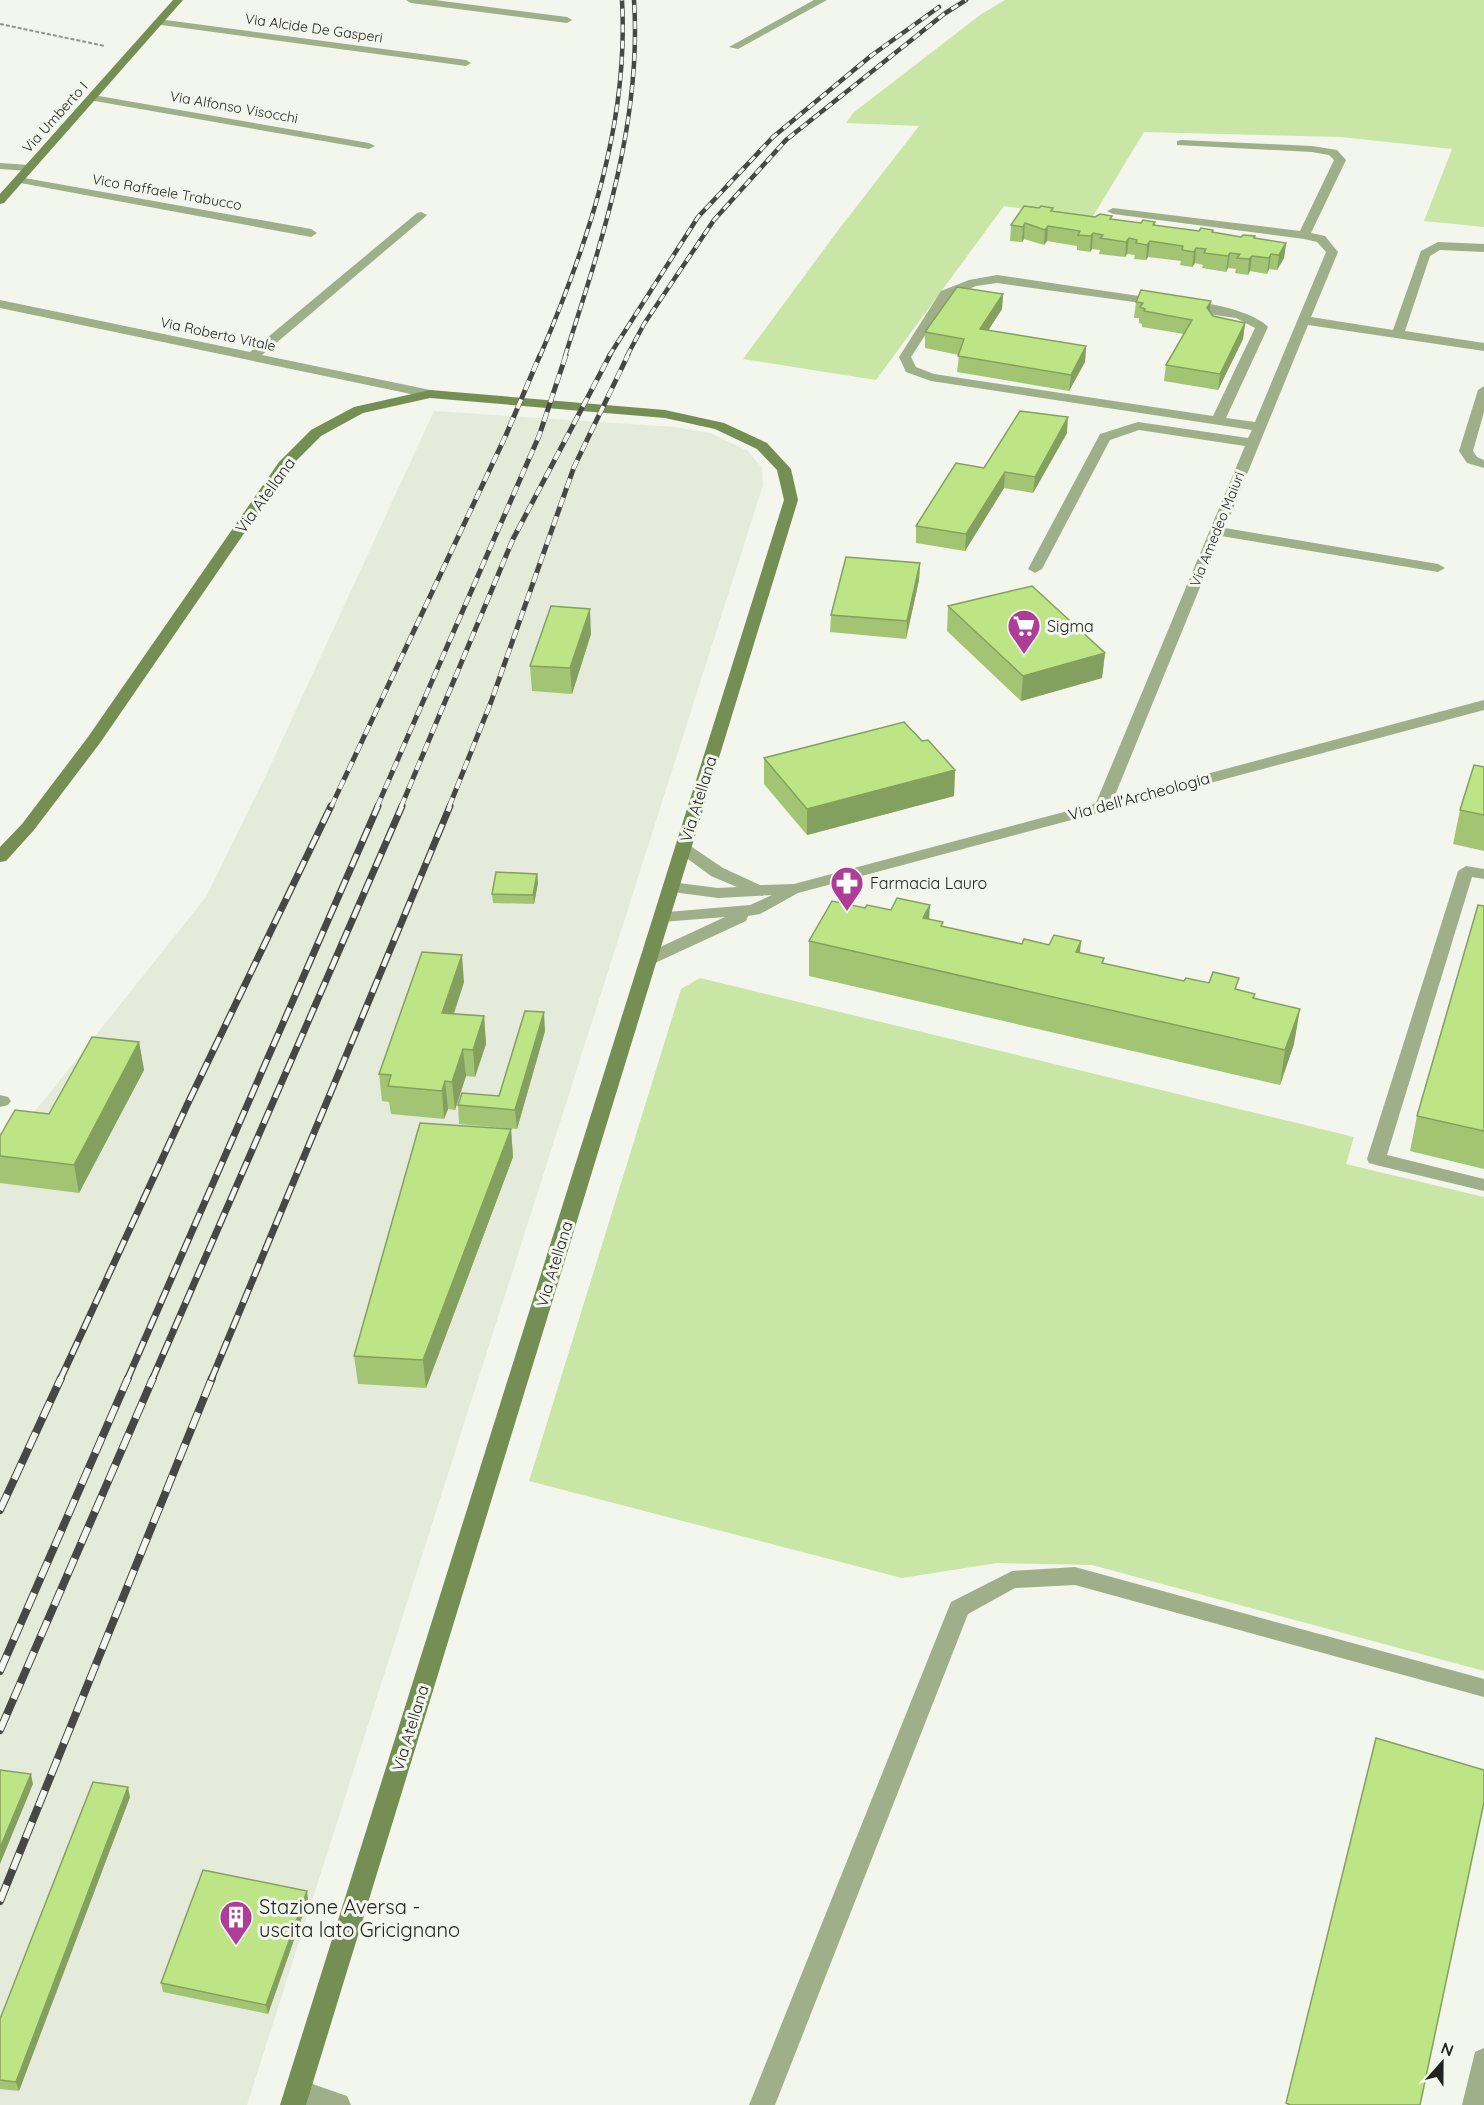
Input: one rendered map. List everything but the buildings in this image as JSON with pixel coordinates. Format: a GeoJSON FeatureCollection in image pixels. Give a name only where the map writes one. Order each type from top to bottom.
{"type":"FeatureCollection","features":[{"type":"Feature","properties":{"kind":"main road","name":"Via Umberto I"},"geometry":{"type":"LineString","coordinates":[[0,201],[178,0]]}},
{"type":"Feature","properties":{"kind":"main road","name":"Via Atellana"},"geometry":{"type":"LineString","coordinates":[[0,857],[28,827],[94,740],[284,465],[316,433],[359,411],[430,394],[665,414],[719,426],[762,446],[784,469],[791,500],[296,2098]]}},
{"type":"Feature","properties":{"kind":"street"},"geometry":{"type":"LineString","coordinates":[[411,0],[567,20]]}},
{"type":"Feature","properties":{"kind":"street"},"geometry":{"type":"LineString","coordinates":[[734,47],[822,0]]}},
{"type":"Feature","properties":{"kind":"street","name":"Via Alcide De Gasperi"},"geometry":{"type":"LineString","coordinates":[[158,22],[466,63]]}},
{"type":"Feature","properties":{"kind":"street","name":"Via Alfonso Visocchi"},"geometry":{"type":"LineString","coordinates":[[93,98],[369,146]]}},
{"type":"Feature","properties":{"kind":"street"},"geometry":{"type":"LineString","coordinates":[[1113,211],[1304,235],[1340,160],[1333,152],[1312,149],[1181,143]]}},
{"type":"Feature","properties":{"kind":"street"},"geometry":{"type":"LineString","coordinates":[[0,166],[29,168]]}},
{"type":"Feature","properties":{"kind":"street","name":"Vico Raffaele Trabucco"},"geometry":{"type":"LineString","coordinates":[[19,180],[311,233]]}},
{"type":"Feature","properties":{"kind":"street"},"geometry":{"type":"LineString","coordinates":[[253,356],[421,215]]}},
{"type":"Feature","properties":{"kind":"street","name":"Via Amedeo Maiuri"},"geometry":{"type":"LineString","coordinates":[[1102,805],[1332,252],[1321,239],[1304,235]]}},
{"type":"Feature","properties":{"kind":"street"},"geometry":{"type":"LineString","coordinates":[[1398,333],[1425,254],[1438,246],[1484,248]]}},
{"type":"Feature","properties":{"kind":"street"},"geometry":{"type":"LineString","coordinates":[[1218,420],[1262,327],[1257,320],[997,279],[973,283],[945,294],[905,357],[911,369],[931,376],[1259,427]]}},
{"type":"Feature","properties":{"kind":"street","name":"Via Roberto Vitale"},"geometry":{"type":"LineString","coordinates":[[0,304],[430,394]]}},
{"type":"Feature","properties":{"kind":"street"},"geometry":{"type":"LineString","coordinates":[[1304,320],[1484,347]]}},
{"type":"Feature","properties":{"kind":"street"},"geometry":{"type":"LineString","coordinates":[[1484,390],[1466,451],[1472,460],[1484,464]]}},
{"type":"Feature","properties":{"kind":"street"},"geometry":{"type":"LineString","coordinates":[[1035,569],[1105,437],[1138,426],[1252,443]]}},
{"type":"Feature","properties":{"kind":"street"},"geometry":{"type":"LineString","coordinates":[[1216,531],[1438,568]]}},
{"type":"Feature","properties":{"kind":"street","name":"Via dell'Archeologia"},"geometry":{"type":"LineString","coordinates":[[794,889],[1102,805],[1484,705]]}},
{"type":"Feature","properties":{"kind":"street"},"geometry":{"type":"LineString","coordinates":[[683,848],[717,872],[758,890]]}},
{"type":"Feature","properties":{"kind":"street"},"geometry":{"type":"LineString","coordinates":[[1484,874],[1466,871],[1376,1159],[1484,1185]]}},
{"type":"Feature","properties":{"kind":"street"},"geometry":{"type":"LineString","coordinates":[[671,887],[718,893],[794,889]]}},
{"type":"Feature","properties":{"kind":"street"},"geometry":{"type":"LineString","coordinates":[[649,959],[794,889]]}},
{"type":"Feature","properties":{"kind":"street"},"geometry":{"type":"LineString","coordinates":[[662,917],[754,910]]}},
{"type":"Feature","properties":{"kind":"street"},"geometry":{"type":"LineString","coordinates":[[762,2105],[959,1608],[1012,1580],[1075,1576],[1484,1688]]}},
{"type":"Feature","properties":{"kind":"street"},"geometry":{"type":"LineString","coordinates":[[1475,2105],[1484,2060]]}},
{"type":"Feature","properties":{"kind":"street"},"geometry":{"type":"LineString","coordinates":[[296,2098],[338,2105]]}},
{"type":"Feature","properties":{"kind":"path"},"geometry":{"type":"LineString","coordinates":[[0,24],[132,52]]}},
{"type":"Feature","properties":{"kind":"shaded area"},"geometry":{"type":"Polygon","coordinates":[[[434,411],[675,427],[710,433],[748,451],[762,468],[763,485],[247,2105],[0,2105],[0,1155],[206,897],[266,775],[434,411]]]}},
{"type":"Feature","properties":{"kind":"green space"},"geometry":{"type":"Polygon","coordinates":[[[1005,0],[1484,0],[1484,227],[1424,221],[1452,149],[1341,137],[1144,132],[1092,218],[1004,206],[876,380],[743,359],[919,126],[846,123],[853,113],[980,15],[1005,0]]]}},
{"type":"Feature","properties":{"kind":"green space"},"geometry":{"type":"Polygon","coordinates":[[[700,978],[1354,1137],[1346,1164],[1484,1197],[1484,1671],[1092,1565],[997,1563],[902,1578],[529,1481],[681,989],[700,978]]]}},
{"type":"Feature","properties":{"kind":"railway"},"geometry":{"type":"LineString","coordinates":[[540,356],[574,270],[602,182],[619,92],[622,0]]}},
{"type":"Feature","properties":{"kind":"railway"},"geometry":{"type":"LineString","coordinates":[[565,356],[593,269],[625,136],[632,91],[635,46],[634,0]]}},
{"type":"Feature","properties":{"kind":"railway"},"geometry":{"type":"LineString","coordinates":[[627,356],[644,324],[714,220],[786,140],[944,14],[966,0]]}},
{"type":"Feature","properties":{"kind":"railway"},"geometry":{"type":"LineString","coordinates":[[609,356],[698,217],[773,137],[872,55],[939,7]]}},
{"type":"Feature","properties":{"kind":"railway"},"geometry":{"type":"LineString","coordinates":[[331,807],[506,435],[540,355]]}},
{"type":"Feature","properties":{"kind":"railway"},"geometry":{"type":"LineString","coordinates":[[377,807],[539,436],[566,355]]}},
{"type":"Feature","properties":{"kind":"railway"},"geometry":{"type":"LineString","coordinates":[[401,807],[513,539],[610,355]]}},
{"type":"Feature","properties":{"kind":"railway"},"geometry":{"type":"LineString","coordinates":[[449,807],[491,702],[574,467],[628,355]]}},
{"type":"Feature","properties":{"kind":"railway"},"geometry":{"type":"LineString","coordinates":[[60,1380],[188,1103],[331,806]]}},
{"type":"Feature","properties":{"kind":"railway"},"geometry":{"type":"LineString","coordinates":[[127,1380],[378,806]]}},
{"type":"Feature","properties":{"kind":"railway"},"geometry":{"type":"LineString","coordinates":[[152,1380],[402,806]]}},
{"type":"Feature","properties":{"kind":"railway"},"geometry":{"type":"LineString","coordinates":[[211,1380],[450,806]]}},
{"type":"Feature","properties":{"kind":"railway"},"geometry":{"type":"LineString","coordinates":[[0,1510],[61,1378]]}},
{"type":"Feature","properties":{"kind":"railway"},"geometry":{"type":"LineString","coordinates":[[0,1671],[128,1378]]}},
{"type":"Feature","properties":{"kind":"railway"},"geometry":{"type":"LineString","coordinates":[[0,1730],[153,1378]]}},
{"type":"Feature","properties":{"kind":"railway"},"geometry":{"type":"LineString","coordinates":[[0,1901],[212,1378]]}},
{"type":"Feature","properties":{"kind":"place","name":"Sigma"},"geometry":{"type":"Point","coordinates":[1024,655]}},
{"type":"Feature","properties":{"kind":"place","name":"Farmacia Lauro"},"geometry":{"type":"Point","coordinates":[847,912]}},
{"type":"Feature","properties":{"kind":"place","name":"Stazione Aversa - uscita lato Gricignano"},"geometry":{"type":"Point","coordinates":[236,1946]}}]}
